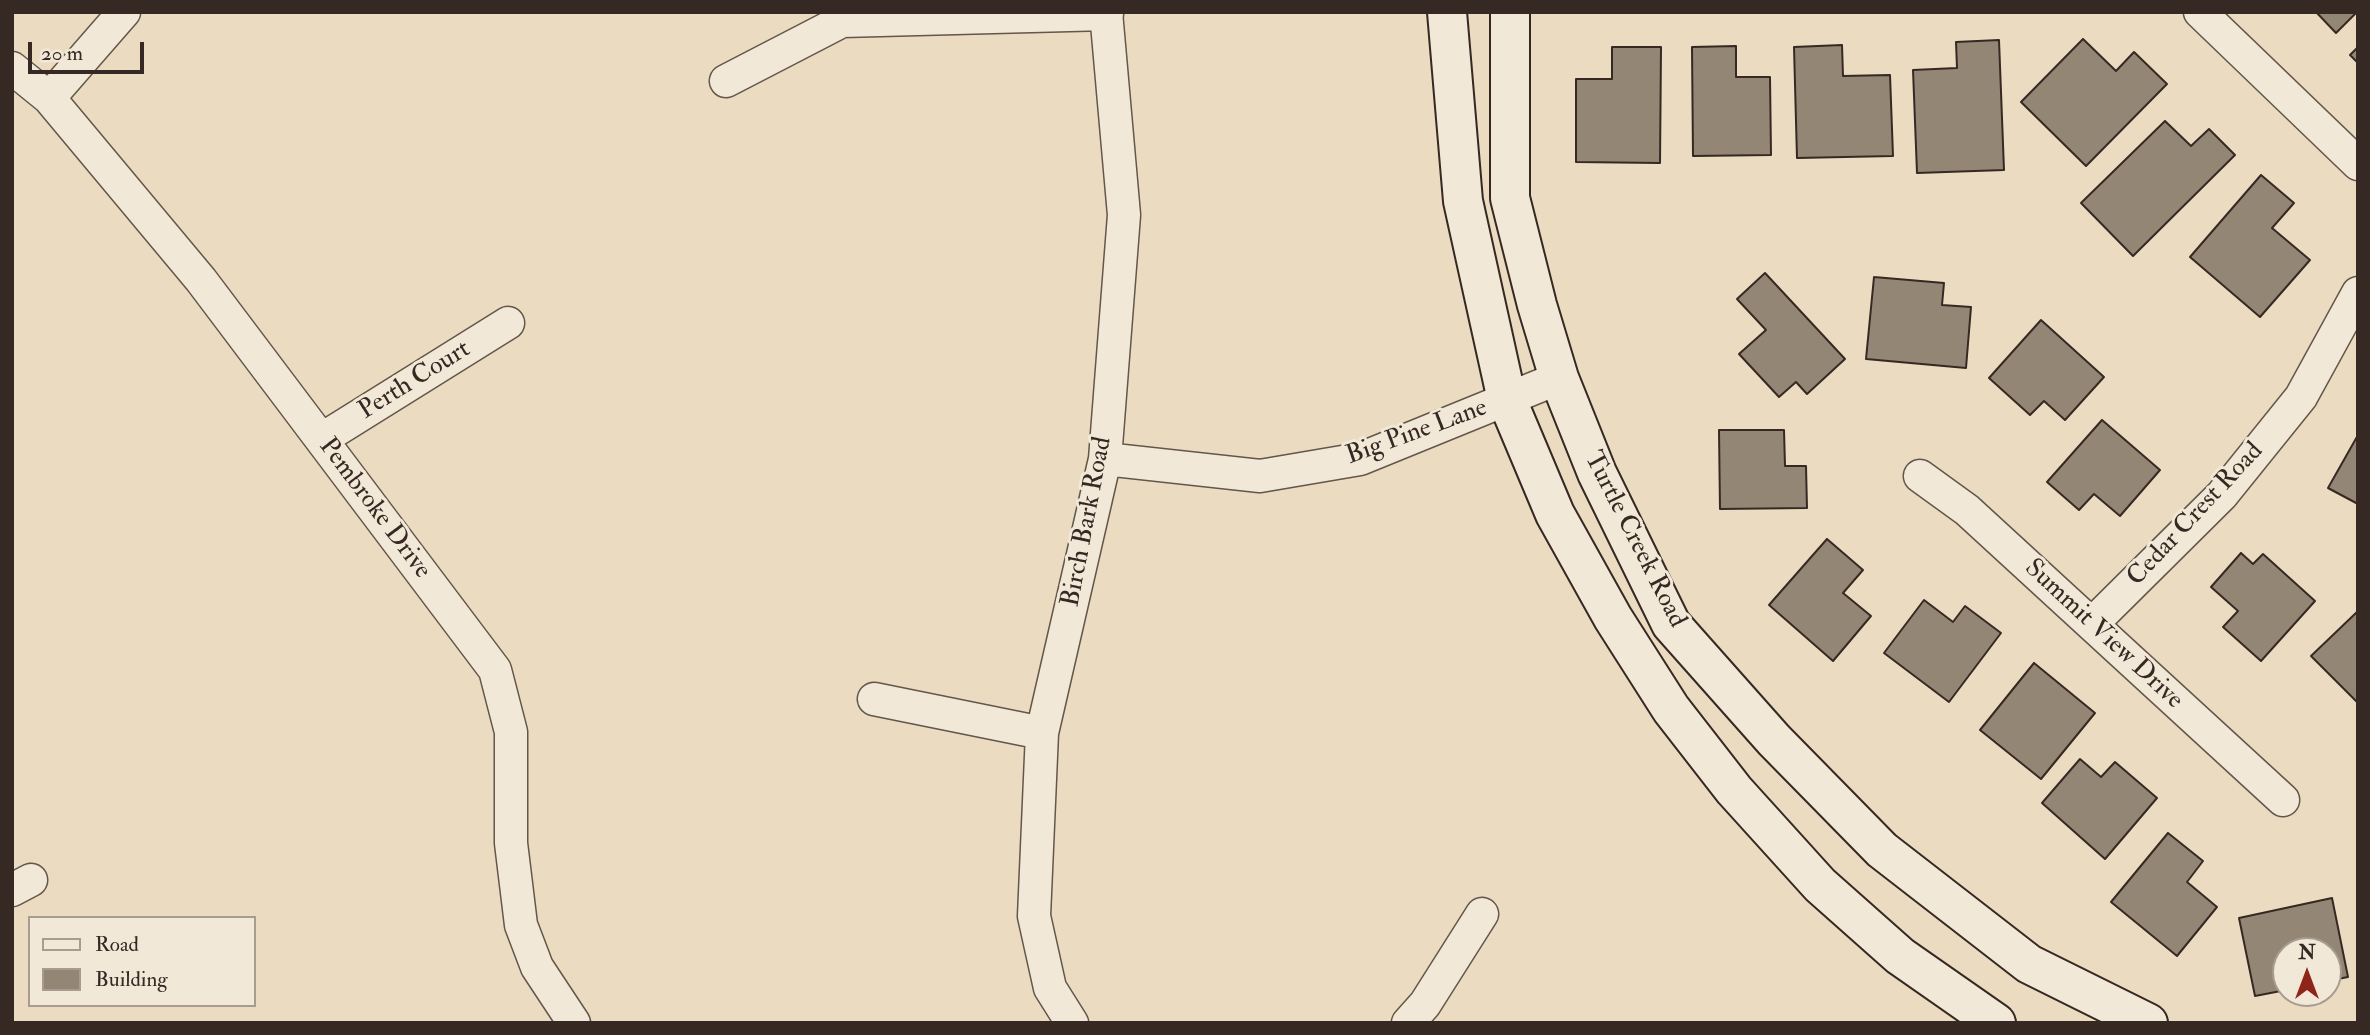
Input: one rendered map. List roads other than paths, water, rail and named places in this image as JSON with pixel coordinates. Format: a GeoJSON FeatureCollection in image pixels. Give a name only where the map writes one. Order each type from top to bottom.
{"type":"FeatureCollection","features":[{"type":"Feature","properties":{"kind":"street"},"geometry":{"type":"LineString","coordinates":[[49,98],[124,12]]}},
{"type":"Feature","properties":{"kind":"street","name":"Turtle Creek Road"},"geometry":{"type":"LineString","coordinates":[[1447,12],[1463,201],[1507,400],[1555,514],[1613,618],[1671,709],[1734,790],[1820,885],[1900,956],[1996,1023]]}},
{"type":"Feature","properties":{"kind":"street","name":"Turtle Creek Road"},"geometry":{"type":"LineString","coordinates":[[1510,12],[1510,198],[1559,378],[1597,472],[1671,624],[1774,740],[1882,850],[2019,956],[2148,1023]]}},
{"type":"Feature","properties":{"kind":"street"},"geometry":{"type":"LineString","coordinates":[[2200,12],[2358,164]]}},
{"type":"Feature","properties":{"kind":"street"},"geometry":{"type":"LineString","coordinates":[[726,80],[842,21],[1107,13]]}},
{"type":"Feature","properties":{"kind":"street","name":"Birch Bark Road"},"geometry":{"type":"LineString","coordinates":[[1072,1023],[1050,988],[1034,916],[1042,733],[1105,459],[1125,215],[1107,13]]}},
{"type":"Feature","properties":{"kind":"street","name":"Pembroke Drive"},"geometry":{"type":"LineString","coordinates":[[12,68],[49,98],[201,280],[495,670],[511,732],[511,843],[521,925],[537,967],[574,1023]]}},
{"type":"Feature","properties":{"kind":"street","name":"Cedar Crest Road"},"geometry":{"type":"LineString","coordinates":[[2092,624],[2230,486],[2301,397],[2358,293]]}},
{"type":"Feature","properties":{"kind":"street","name":"Perth Court"},"geometry":{"type":"LineString","coordinates":[[322,439],[508,323]]}},
{"type":"Feature","properties":{"kind":"street","name":"Big Pine Lane"},"geometry":{"type":"LineString","coordinates":[[1105,459],[1260,476],[1360,459],[1559,378]]}},
{"type":"Feature","properties":{"kind":"street","name":"Summit View Drive"},"geometry":{"type":"LineString","coordinates":[[1920,476],[1968,510],[2283,800]]}},
{"type":"Feature","properties":{"kind":"street"},"geometry":{"type":"LineString","coordinates":[[874,699],[1042,733]]}},
{"type":"Feature","properties":{"kind":"street"},"geometry":{"type":"LineString","coordinates":[[1408,1023],[1425,1004],[1482,914]]}}]}
